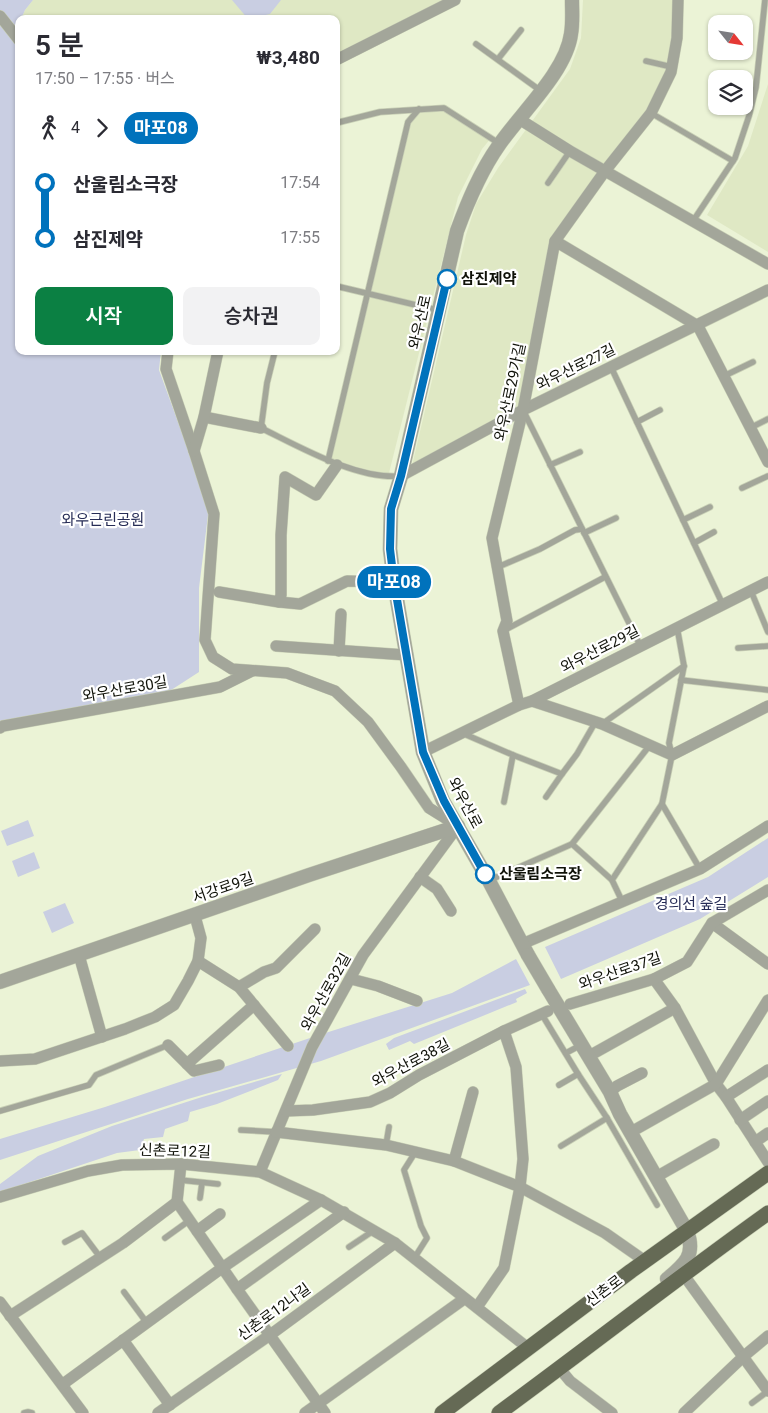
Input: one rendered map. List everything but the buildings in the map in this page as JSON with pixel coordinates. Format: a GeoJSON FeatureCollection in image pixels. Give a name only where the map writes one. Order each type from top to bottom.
{"type":"FeatureCollection","features":[{"type":"Feature","properties":{"kind":"main road","name":"신촌로"},"geometry":{"type":"LineString","coordinates":[[442,1413],[645,1261],[768,1173]]}},
{"type":"Feature","properties":{"kind":"main road"},"geometry":{"type":"LineString","coordinates":[[499,1413],[560,1369],[683,1274],[768,1213]]}},
{"type":"Feature","properties":{"kind":"street"},"geometry":{"type":"LineString","coordinates":[[340,58],[454,0]]}},
{"type":"Feature","properties":{"kind":"street","name":"와우산로"},"geometry":{"type":"LineString","coordinates":[[572,0],[571,36],[560,65],[489,161],[467,202],[457,231],[401,476],[391,509],[390,549],[423,752],[444,801],[525,949],[585,1050]]}},
{"type":"Feature","properties":{"kind":"street","name":"와우산로29가길"},"geometry":{"type":"LineString","coordinates":[[520,704],[503,631],[508,621],[492,538],[523,410],[555,241],[606,171],[651,114],[671,72],[677,38],[678,0]]}},
{"type":"Feature","properties":{"kind":"street"},"geometry":{"type":"LineString","coordinates":[[0,16],[15,35]]}},
{"type":"Feature","properties":{"kind":"street"},"geometry":{"type":"LineString","coordinates":[[519,119],[570,152],[768,264]]}},
{"type":"Feature","properties":{"kind":"street"},"geometry":{"type":"LineString","coordinates":[[555,241],[698,326],[768,462]]}},
{"type":"Feature","properties":{"kind":"street","name":"와우산로27길"},"geometry":{"type":"LineString","coordinates":[[401,476],[523,410],[611,366],[698,326],[768,290]]}},
{"type":"Feature","properties":{"kind":"street","name":"와우산로30길"},"geometry":{"type":"LineString","coordinates":[[168,355],[166,369],[214,514],[205,640],[208,650],[213,657],[232,669],[287,673],[336,691],[368,722],[402,767],[428,808],[458,826]]}},
{"type":"Feature","properties":{"kind":"street"},"geometry":{"type":"LineString","coordinates":[[194,451],[204,417],[217,355]]}},
{"type":"Feature","properties":{"kind":"street"},"geometry":{"type":"LineString","coordinates":[[204,417],[261,428]]}},
{"type":"Feature","properties":{"kind":"street"},"geometry":{"type":"LineString","coordinates":[[279,602],[281,595],[281,535],[285,477],[316,495],[332,463]]}},
{"type":"Feature","properties":{"kind":"street"},"geometry":{"type":"LineString","coordinates":[[219,592],[300,604],[347,581],[394,582]]}},
{"type":"Feature","properties":{"kind":"street","name":"와우산로29길"},"geometry":{"type":"LineString","coordinates":[[423,752],[520,704],[532,701],[768,582]]}},
{"type":"Feature","properties":{"kind":"street"},"geometry":{"type":"LineString","coordinates":[[339,651],[341,614]]}},
{"type":"Feature","properties":{"kind":"street"},"geometry":{"type":"LineString","coordinates":[[276,646],[406,655]]}},
{"type":"Feature","properties":{"kind":"street","name":"와우산로30길"},"geometry":{"type":"LineString","coordinates":[[0,728],[220,687],[253,671]]}},
{"type":"Feature","properties":{"kind":"street"},"geometry":{"type":"LineString","coordinates":[[532,701],[599,722],[672,755],[768,706]]}},
{"type":"Feature","properties":{"kind":"street","name":"와우산로32길"},"geometry":{"type":"LineString","coordinates":[[260,1172],[312,1047],[363,955],[458,826]]}},
{"type":"Feature","properties":{"kind":"street","name":"서강로9길"},"geometry":{"type":"LineString","coordinates":[[0,982],[309,875],[458,826]]}},
{"type":"Feature","properties":{"kind":"street"},"geometry":{"type":"LineString","coordinates":[[525,949],[623,902],[700,869],[768,826]]}},
{"type":"Feature","properties":{"kind":"street"},"geometry":{"type":"LineString","coordinates":[[420,877],[437,890],[451,911]]}},
{"type":"Feature","properties":{"kind":"street","name":"와우산로37길"},"geometry":{"type":"LineString","coordinates":[[570,1004],[654,979],[687,962],[712,923],[768,890]]}},
{"type":"Feature","properties":{"kind":"street"},"geometry":{"type":"LineString","coordinates":[[0,1061],[35,1059],[155,1017],[174,1005],[198,961],[201,938],[195,916]]}},
{"type":"Feature","properties":{"kind":"street"},"geometry":{"type":"LineString","coordinates":[[712,923],[766,960]]}},
{"type":"Feature","properties":{"kind":"street"},"geometry":{"type":"LineString","coordinates":[[239,988],[264,972],[276,968],[315,929]]}},
{"type":"Feature","properties":{"kind":"street"},"geometry":{"type":"LineString","coordinates":[[79,955],[102,1037]]}},
{"type":"Feature","properties":{"kind":"street"},"geometry":{"type":"LineString","coordinates":[[198,961],[239,988],[288,1046]]}},
{"type":"Feature","properties":{"kind":"street"},"geometry":{"type":"LineString","coordinates":[[351,979],[378,986],[418,1001]]}},
{"type":"Feature","properties":{"kind":"street"},"geometry":{"type":"LineString","coordinates":[[654,979],[675,1008],[716,1084],[726,1096],[768,1162]]}},
{"type":"Feature","properties":{"kind":"street"},"geometry":{"type":"LineString","coordinates":[[631,1132],[716,1084],[768,1000]]}},
{"type":"Feature","properties":{"kind":"street"},"geometry":{"type":"LineString","coordinates":[[187,1064],[254,1005]]}},
{"type":"Feature","properties":{"kind":"street"},"geometry":{"type":"LineString","coordinates":[[647,1301],[652,1290],[686,1262],[691,1247],[686,1231],[585,1050],[675,1008]]}},
{"type":"Feature","properties":{"kind":"street","name":"와우산로38길"},"geometry":{"type":"LineString","coordinates":[[286,1111],[313,1110],[370,1102],[390,1093],[419,1075],[504,1030],[544,1012]]}},
{"type":"Feature","properties":{"kind":"street"},"geometry":{"type":"LineString","coordinates":[[477,1308],[504,1268],[520,1187],[523,1159],[516,1067],[504,1030]]}},
{"type":"Feature","properties":{"kind":"street"},"geometry":{"type":"LineString","coordinates":[[168,1044],[194,1072],[219,1065]]}},
{"type":"Feature","properties":{"kind":"street"},"geometry":{"type":"LineString","coordinates":[[726,1096],[768,1070]]}},
{"type":"Feature","properties":{"kind":"street"},"geometry":{"type":"LineString","coordinates":[[610,1092],[617,1086],[642,1073]]}},
{"type":"Feature","properties":{"kind":"street"},"geometry":{"type":"LineString","coordinates":[[454,1161],[473,1092]]}},
{"type":"Feature","properties":{"kind":"street"},"geometry":{"type":"LineString","coordinates":[[740,1120],[768,1101]]}},
{"type":"Feature","properties":{"kind":"street"},"geometry":{"type":"LineString","coordinates":[[276,1132],[386,1145],[454,1161],[520,1187],[605,1233],[645,1261]]}},
{"type":"Feature","properties":{"kind":"street"},"geometry":{"type":"LineString","coordinates":[[755,1142],[768,1133]]}},
{"type":"Feature","properties":{"kind":"street"},"geometry":{"type":"LineString","coordinates":[[656,1177],[714,1144]]}},
{"type":"Feature","properties":{"kind":"street"},"geometry":{"type":"LineString","coordinates":[[181,1164],[177,1202],[321,1409]]}},
{"type":"Feature","properties":{"kind":"street","name":"신촌로12길"},"geometry":{"type":"LineString","coordinates":[[0,1197],[88,1171],[122,1165],[181,1164],[260,1172],[322,1200],[395,1243],[528,1348]]}},
{"type":"Feature","properties":{"kind":"street"},"geometry":{"type":"LineString","coordinates":[[63,1384],[222,1268],[322,1200]]}},
{"type":"Feature","properties":{"kind":"street"},"geometry":{"type":"LineString","coordinates":[[10,1316],[123,1243],[177,1202]]}},
{"type":"Feature","properties":{"kind":"street"},"geometry":{"type":"LineString","coordinates":[[237,1290],[344,1212]]}},
{"type":"Feature","properties":{"kind":"street"},"geometry":{"type":"LineString","coordinates":[[197,1231],[220,1214]]}},
{"type":"Feature","properties":{"kind":"street","name":"신촌로12나길"},"geometry":{"type":"LineString","coordinates":[[158,1413],[270,1335],[395,1243]]}},
{"type":"Feature","properties":{"kind":"street"},"geometry":{"type":"LineString","coordinates":[[683,1274],[768,1391]]}},
{"type":"Feature","properties":{"kind":"street"},"geometry":{"type":"LineString","coordinates":[[305,1413],[321,1409],[464,1299]]}},
{"type":"Feature","properties":{"kind":"street"},"geometry":{"type":"LineString","coordinates":[[0,1302],[83,1413]]}},
{"type":"Feature","properties":{"kind":"street"},"geometry":{"type":"LineString","coordinates":[[684,1413],[768,1336]]}},
{"type":"Feature","properties":{"kind":"street"},"geometry":{"type":"LineString","coordinates":[[123,1340],[170,1405]]}},
{"type":"Feature","properties":{"kind":"street"},"geometry":{"type":"LineString","coordinates":[[560,1369],[570,1381],[612,1413]]}},
{"type":"Feature","properties":{"kind":"lane"},"geometry":{"type":"LineString","coordinates":[[693,221],[733,161],[749,116],[756,87],[766,0]]}},
{"type":"Feature","properties":{"kind":"lane"},"geometry":{"type":"LineString","coordinates":[[498,59],[521,30]]}},
{"type":"Feature","properties":{"kind":"lane"},"geometry":{"type":"LineString","coordinates":[[476,44],[540,91]]}},
{"type":"Feature","properties":{"kind":"lane"},"geometry":{"type":"LineString","coordinates":[[646,61],[672,67]]}},
{"type":"Feature","properties":{"kind":"lane"},"geometry":{"type":"LineString","coordinates":[[340,122],[380,112],[444,108],[500,144]]}},
{"type":"Feature","properties":{"kind":"lane"},"geometry":{"type":"LineString","coordinates":[[332,463],[367,293],[408,122],[418,109]]}},
{"type":"Feature","properties":{"kind":"lane"},"geometry":{"type":"LineString","coordinates":[[651,114],[733,161]]}},
{"type":"Feature","properties":{"kind":"lane"},"geometry":{"type":"LineString","coordinates":[[548,183],[570,152]]}},
{"type":"Feature","properties":{"kind":"lane"},"geometry":{"type":"LineString","coordinates":[[340,287],[440,311]]}},
{"type":"Feature","properties":{"kind":"lane"},"geometry":{"type":"LineString","coordinates":[[274,355],[267,383],[261,428],[332,463],[388,477],[401,476]]}},
{"type":"Feature","properties":{"kind":"lane"},"geometry":{"type":"LineString","coordinates":[[724,376],[753,362]]}},
{"type":"Feature","properties":{"kind":"lane"},"geometry":{"type":"LineString","coordinates":[[611,366],[723,605]]}},
{"type":"Feature","properties":{"kind":"lane"},"geometry":{"type":"LineString","coordinates":[[523,410],[640,645]]}},
{"type":"Feature","properties":{"kind":"lane"},"geometry":{"type":"LineString","coordinates":[[637,422],[660,410]]}},
{"type":"Feature","properties":{"kind":"lane"},"geometry":{"type":"LineString","coordinates":[[750,428],[768,419]]}},
{"type":"Feature","properties":{"kind":"lane"},"geometry":{"type":"LineString","coordinates":[[550,465],[580,452]]}},
{"type":"Feature","properties":{"kind":"lane"},"geometry":{"type":"LineString","coordinates":[[742,488],[768,476]]}},
{"type":"Feature","properties":{"kind":"lane"},"geometry":{"type":"LineString","coordinates":[[683,520],[710,507]]}},
{"type":"Feature","properties":{"kind":"lane"},"geometry":{"type":"LineString","coordinates":[[498,567],[540,549],[575,530],[583,531],[616,518]]}},
{"type":"Feature","properties":{"kind":"lane"},"geometry":{"type":"LineString","coordinates":[[694,544],[714,532]]}},
{"type":"Feature","properties":{"kind":"lane"},"geometry":{"type":"LineString","coordinates":[[503,631],[605,577]]}},
{"type":"Feature","properties":{"kind":"lane"},"geometry":{"type":"LineString","coordinates":[[751,591],[768,632]]}},
{"type":"Feature","properties":{"kind":"lane"},"geometry":{"type":"LineString","coordinates":[[612,880],[662,804],[672,755],[669,743],[684,666],[677,627]]}},
{"type":"Feature","properties":{"kind":"lane"},"geometry":{"type":"LineString","coordinates":[[738,648],[768,646]]}},
{"type":"Feature","properties":{"kind":"lane"},"geometry":{"type":"LineString","coordinates":[[546,798],[599,722],[684,666]]}},
{"type":"Feature","properties":{"kind":"lane"},"geometry":{"type":"LineString","coordinates":[[681,680],[768,690]]}},
{"type":"Feature","properties":{"kind":"lane"},"geometry":{"type":"LineString","coordinates":[[462,733],[562,774]]}},
{"type":"Feature","properties":{"kind":"lane"},"geometry":{"type":"LineString","coordinates":[[489,881],[572,844],[650,745]]}},
{"type":"Feature","properties":{"kind":"lane"},"geometry":{"type":"LineString","coordinates":[[504,802],[513,755]]}},
{"type":"Feature","properties":{"kind":"lane"},"geometry":{"type":"LineString","coordinates":[[662,804],[700,869]]}},
{"type":"Feature","properties":{"kind":"lane"},"geometry":{"type":"LineString","coordinates":[[572,844],[612,880],[623,902]]}},
{"type":"Feature","properties":{"kind":"lane"},"geometry":{"type":"LineString","coordinates":[[544,1012],[578,1074],[607,1118],[657,1205]]}},
{"type":"Feature","properties":{"kind":"lane"},"geometry":{"type":"LineString","coordinates":[[0,1111],[89,1085],[96,1076],[168,1044]]}},
{"type":"Feature","properties":{"kind":"lane"},"geometry":{"type":"LineString","coordinates":[[566,1053],[585,1050]]}},
{"type":"Feature","properties":{"kind":"lane"},"geometry":{"type":"LineString","coordinates":[[559,1085],[578,1074]]}},
{"type":"Feature","properties":{"kind":"lane"},"geometry":{"type":"LineString","coordinates":[[561,1146],[607,1118]]}},
{"type":"Feature","properties":{"kind":"lane"},"geometry":{"type":"LineString","coordinates":[[386,1145],[389,1127]]}},
{"type":"Feature","properties":{"kind":"lane"},"geometry":{"type":"LineString","coordinates":[[241,1130],[276,1132]]}},
{"type":"Feature","properties":{"kind":"lane"},"geometry":{"type":"LineString","coordinates":[[415,1257],[427,1238],[421,1226],[404,1170],[416,1151]]}},
{"type":"Feature","properties":{"kind":"lane"},"geometry":{"type":"LineString","coordinates":[[180,1180],[218,1184]]}},
{"type":"Feature","properties":{"kind":"lane"},"geometry":{"type":"LineString","coordinates":[[200,1198],[202,1183]]}},
{"type":"Feature","properties":{"kind":"lane"},"geometry":{"type":"LineString","coordinates":[[165,1238],[190,1220]]}},
{"type":"Feature","properties":{"kind":"lane"},"geometry":{"type":"LineString","coordinates":[[349,1248],[375,1230]]}},
{"type":"Feature","properties":{"kind":"lane"},"geometry":{"type":"LineString","coordinates":[[65,1242],[82,1233],[100,1257]]}},
{"type":"Feature","properties":{"kind":"lane"},"geometry":{"type":"LineString","coordinates":[[124,1292],[147,1323]]}},
{"type":"Feature","properties":{"kind":"lane"},"geometry":{"type":"LineString","coordinates":[[752,1403],[768,1391]]}},
{"type":"Feature","properties":{"kind":"lane"},"geometry":{"type":"LineString","coordinates":[[24,1413],[32,1413]]}},
{"type":"Feature","properties":{"kind":"shaded area"},"geometry":{"type":"Polygon","coordinates":[[[33,0],[448,0],[340,55],[340,15],[23,15],[33,0]]]}},
{"type":"Feature","properties":{"kind":"shaded area"},"geometry":{"type":"Polygon","coordinates":[[[583,0],[678,0],[677,38],[651,113],[555,241],[523,410],[411,470],[466,235],[476,204],[498,168],[570,69],[581,38],[583,0]]]}},
{"type":"Feature","properties":{"kind":"shaded area"},"geometry":{"type":"Polygon","coordinates":[[[768,84],[768,252],[707,215],[748,146],[768,84]]]}},
{"type":"Feature","properties":{"kind":"shaded area"},"geometry":{"type":"Polygon","coordinates":[[[444,108],[491,138],[482,149],[458,197],[388,477],[328,461],[408,122],[419,109],[444,108]]]}},
{"type":"Feature","properties":{"kind":"green space","name":"와우근린공원"},"geometry":{"type":"Polygon","coordinates":[[[0,0],[33,0],[23,15],[15,15],[15,32],[12,39],[15,42],[15,355],[161,355],[159,370],[209,507],[199,588],[199,672],[165,694],[0,725],[0,0]]]}},
{"type":"Feature","properties":{"kind":"green space"},"geometry":{"type":"Polygon","coordinates":[[[232,0],[281,0],[270,14],[245,15],[232,0]]]}},
{"type":"Feature","properties":{"kind":"green space"},"geometry":{"type":"Polygon","coordinates":[[[28,820],[34,836],[7,846],[1,831],[28,820]]]}},
{"type":"Feature","properties":{"kind":"green space","name":"경의선 숲길"},"geometry":{"type":"Polygon","coordinates":[[[768,838],[768,877],[700,919],[561,979],[545,947],[708,877],[768,838]]]}},
{"type":"Feature","properties":{"kind":"green space"},"geometry":{"type":"Polygon","coordinates":[[[34,852],[40,868],[18,877],[12,861],[34,852]]]}},
{"type":"Feature","properties":{"kind":"green space"},"geometry":{"type":"Polygon","coordinates":[[[65,903],[74,923],[52,933],[43,912],[65,903]]]}},
{"type":"Feature","properties":{"kind":"green space"},"geometry":{"type":"Polygon","coordinates":[[[516,959],[530,985],[321,1061],[188,1099],[0,1160],[0,1139],[105,1107],[319,1035],[452,993],[516,959]]]}},
{"type":"Feature","properties":{"kind":"green space"},"geometry":{"type":"Polygon","coordinates":[[[525,989],[527,993],[516,999],[517,1002],[414,1044],[410,1041],[389,1050],[386,1044],[394,1038],[525,989]]]}},
{"type":"Feature","properties":{"kind":"green space"},"geometry":{"type":"Polygon","coordinates":[[[282,1074],[278,1080],[217,1104],[190,1112],[188,1121],[165,1129],[163,1137],[144,1139],[140,1150],[117,1153],[0,1192],[0,1184],[38,1156],[112,1126],[282,1074]]]}},
{"type":"Feature","properties":{"kind":"bus line","name":"마포08"},"geometry":{"type":"LineString","coordinates":[[447,279],[401,476],[391,509],[390,549],[423,752],[444,801],[485,874]]}},
{"type":"Feature","properties":{"kind":"place","name":"삼진제약"},"geometry":{"type":"Point","coordinates":[447,279]}},
{"type":"Feature","properties":{"kind":"place","name":"산울림소극장"},"geometry":{"type":"Point","coordinates":[485,874]}}]}
